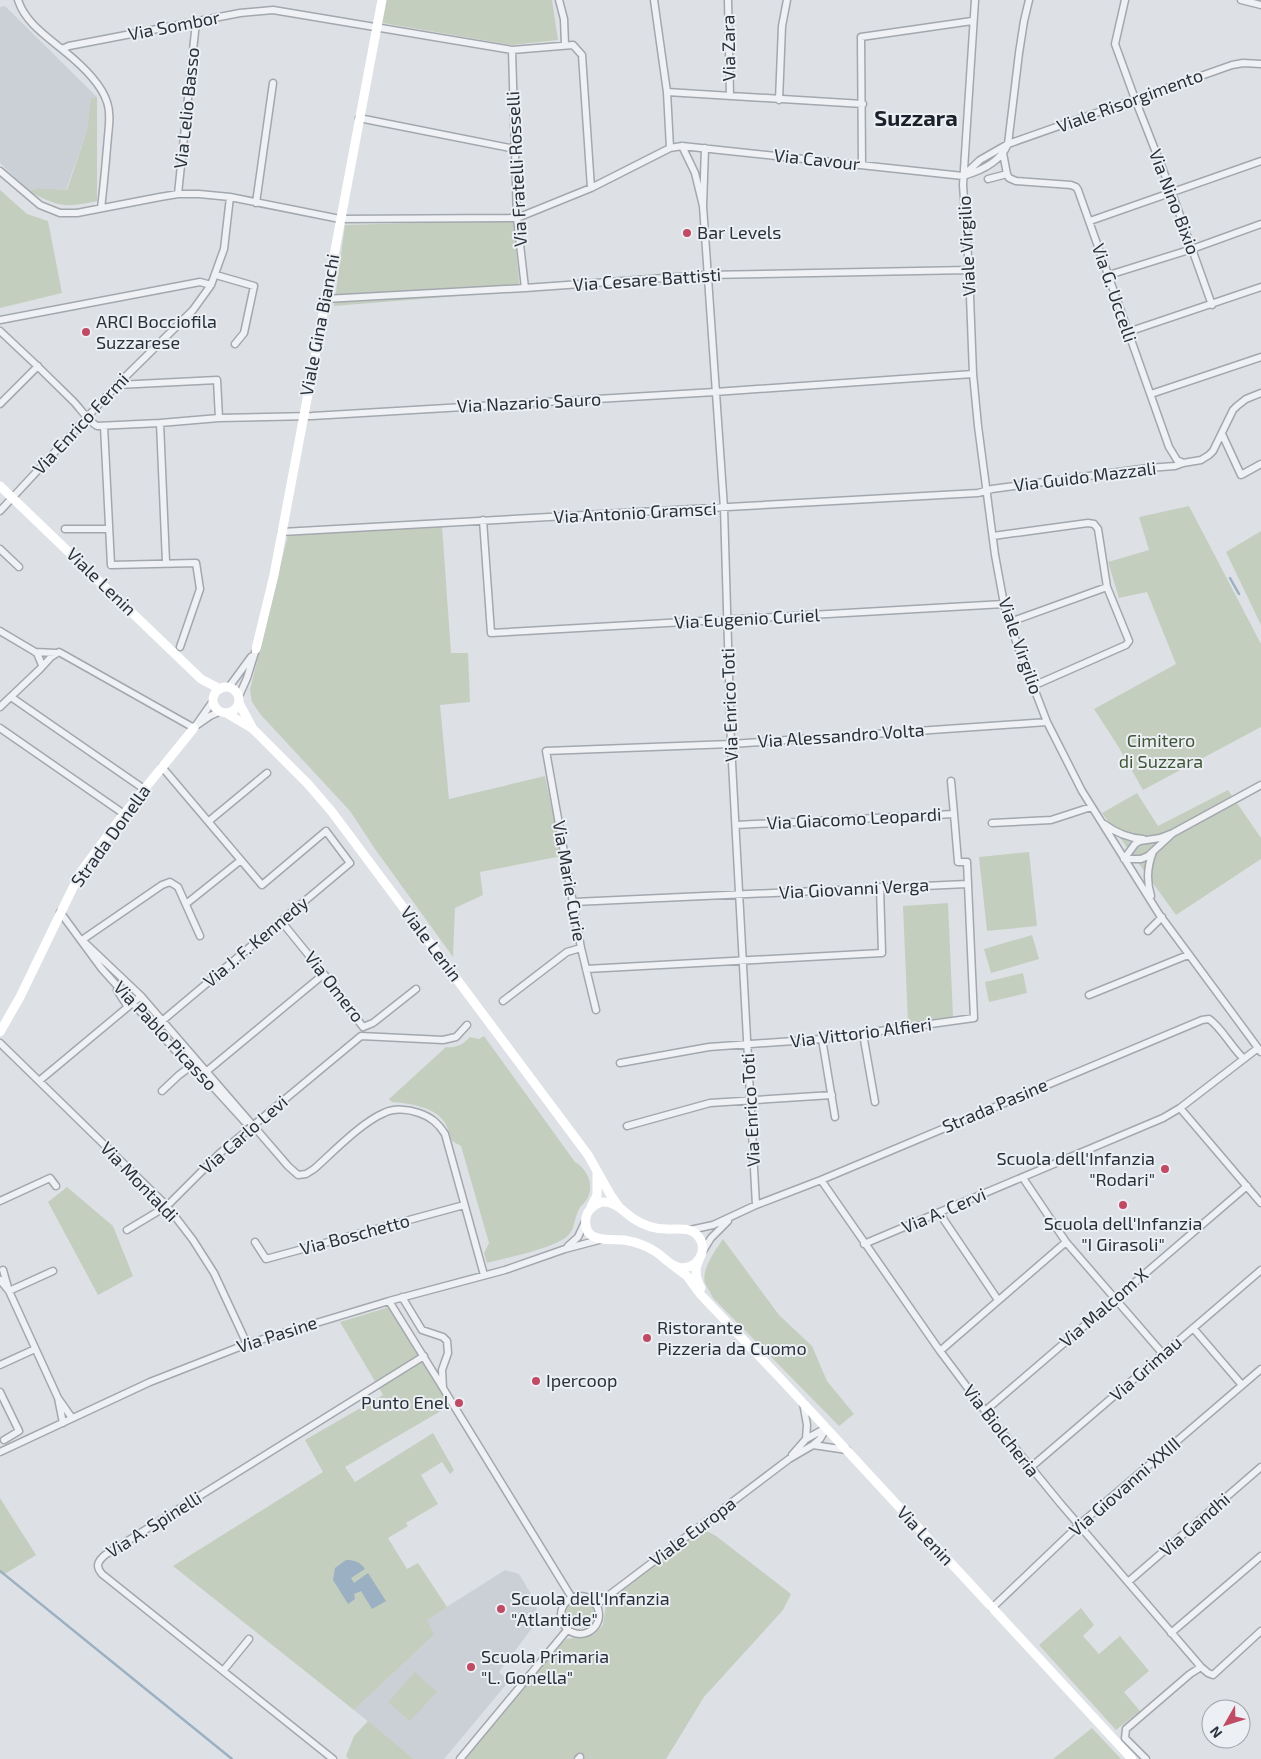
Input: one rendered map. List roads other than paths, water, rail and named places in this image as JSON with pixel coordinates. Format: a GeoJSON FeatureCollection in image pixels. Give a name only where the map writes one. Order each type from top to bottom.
{"type":"FeatureCollection","features":[{"type":"Feature","properties":{"kind":"main road","name":"Viale Gina Bianchi"},"geometry":{"type":"LineString","coordinates":[[256,650],[272,584],[382,0]]}},
{"type":"Feature","properties":{"kind":"main road","name":"Viale Lenin"},"geometry":{"type":"LineString","coordinates":[[0,486],[201,679],[213,698],[216,709],[253,729],[308,784],[332,812],[588,1155],[619,1207]]}},
{"type":"Feature","properties":{"kind":"main road","name":"Viale Lenin"},"geometry":{"type":"LineString","coordinates":[[201,679],[235,690],[253,729]]}},
{"type":"Feature","properties":{"kind":"main road"},"geometry":{"type":"LineString","coordinates":[[213,698],[224,688]]}},
{"type":"Feature","properties":{"kind":"main road"},"geometry":{"type":"LineString","coordinates":[[224,713],[235,710],[239,700]]}},
{"type":"Feature","properties":{"kind":"main road","name":"Strada Donella"},"geometry":{"type":"LineString","coordinates":[[0,1032],[20,997],[60,912],[84,868],[124,814],[194,728]]}},
{"type":"Feature","properties":{"kind":"main road"},"geometry":{"type":"LineString","coordinates":[[596,1169],[598,1190],[586,1220],[589,1232],[599,1240]]}},
{"type":"Feature","properties":{"kind":"main road"},"geometry":{"type":"LineString","coordinates":[[590,1208],[595,1204],[608,1202],[619,1207],[635,1220],[651,1227],[690,1230],[697,1235],[701,1240],[701,1256],[690,1267],[683,1268],[671,1264]]}},
{"type":"Feature","properties":{"kind":"main road","name":"Via Lenin"},"geometry":{"type":"LineString","coordinates":[[599,1240],[634,1242],[653,1250],[687,1276],[701,1295],[802,1401],[1132,1759]]}},
{"type":"Feature","properties":{"kind":"main road","name":"Via Lenin"},"geometry":{"type":"LineString","coordinates":[[701,1256],[696,1269],[699,1284],[719,1312]]}},
{"type":"Feature","properties":{"kind":"street"},"geometry":{"type":"LineString","coordinates":[[18,0],[26,16],[100,87],[108,104],[110,112],[101,208]]}},
{"type":"Feature","properties":{"kind":"street"},"geometry":{"type":"LineString","coordinates":[[559,0],[564,19],[564,46],[573,45],[582,55],[591,188]]}},
{"type":"Feature","properties":{"kind":"street"},"geometry":{"type":"LineString","coordinates":[[654,0],[667,92],[670,148]]}},
{"type":"Feature","properties":{"kind":"street","name":"Via Zara"},"geometry":{"type":"LineString","coordinates":[[728,0],[730,96]]}},
{"type":"Feature","properties":{"kind":"street"},"geometry":{"type":"LineString","coordinates":[[779,100],[782,26],[787,0]]}},
{"type":"Feature","properties":{"kind":"street","name":"Viale Virgilio"},"geometry":{"type":"LineString","coordinates":[[975,0],[972,21],[963,176],[973,374],[992,536],[1004,604],[1047,722],[1091,807],[1188,955],[1259,1050]]}},
{"type":"Feature","properties":{"kind":"street"},"geometry":{"type":"LineString","coordinates":[[963,176],[978,172],[1003,153],[1008,144],[1019,53],[1029,0]]}},
{"type":"Feature","properties":{"kind":"street","name":"Via Nino Bixio"},"geometry":{"type":"LineString","coordinates":[[1125,0],[1115,44],[1172,193],[1212,305]]}},
{"type":"Feature","properties":{"kind":"street"},"geometry":{"type":"LineString","coordinates":[[1241,0],[1261,5]]}},
{"type":"Feature","properties":{"kind":"street","name":"Via Sombor"},"geometry":{"type":"LineString","coordinates":[[62,49],[69,46],[240,13],[273,10],[512,50],[564,46]]}},
{"type":"Feature","properties":{"kind":"street"},"geometry":{"type":"LineString","coordinates":[[862,165],[861,37],[972,21]]}},
{"type":"Feature","properties":{"kind":"street","name":"Via Lelio Basso"},"geometry":{"type":"LineString","coordinates":[[178,194],[196,22]]}},
{"type":"Feature","properties":{"kind":"street","name":"Via Fratelli Rosselli"},"geometry":{"type":"LineString","coordinates":[[512,50],[517,218],[526,288]]}},
{"type":"Feature","properties":{"kind":"street","name":"Viale Risorgimento"},"geometry":{"type":"LineString","coordinates":[[963,176],[980,160],[1008,144],[1232,65],[1242,63],[1259,65]]}},
{"type":"Feature","properties":{"kind":"street"},"geometry":{"type":"LineString","coordinates":[[256,203],[274,83]]}},
{"type":"Feature","properties":{"kind":"street"},"geometry":{"type":"LineString","coordinates":[[667,92],[863,104]]}},
{"type":"Feature","properties":{"kind":"street"},"geometry":{"type":"LineString","coordinates":[[359,118],[515,149]]}},
{"type":"Feature","properties":{"kind":"street","name":"Via Cavour"},"geometry":{"type":"LineString","coordinates":[[670,148],[682,146],[705,148],[963,176]]}},
{"type":"Feature","properties":{"kind":"street","name":"Via Enrico Toti"},"geometry":{"type":"LineString","coordinates":[[682,146],[695,173],[702,206]]}},
{"type":"Feature","properties":{"kind":"street","name":"Via Fratelli Rosselli"},"geometry":{"type":"LineString","coordinates":[[517,218],[591,188],[670,148]]}},
{"type":"Feature","properties":{"kind":"street","name":"Via Enrico Toti"},"geometry":{"type":"LineString","coordinates":[[705,148],[702,206],[724,508],[731,744],[756,1205]]}},
{"type":"Feature","properties":{"kind":"street"},"geometry":{"type":"LineString","coordinates":[[988,178],[1007,174],[1003,153]]}},
{"type":"Feature","properties":{"kind":"street"},"geometry":{"type":"LineString","coordinates":[[1090,221],[1261,162]]}},
{"type":"Feature","properties":{"kind":"street"},"geometry":{"type":"LineString","coordinates":[[0,171],[40,205],[60,213],[77,213],[178,194],[199,194],[230,197],[340,219],[517,218]]}},
{"type":"Feature","properties":{"kind":"street","name":"Via G. Uccelli"},"geometry":{"type":"LineString","coordinates":[[1007,174],[1016,181],[1076,187],[1090,221],[1169,447],[1177,460],[1183,463]]}},
{"type":"Feature","properties":{"kind":"street","name":"Via Enrico Fermi"},"geometry":{"type":"LineString","coordinates":[[0,511],[163,338],[193,310],[216,275],[224,249],[230,197]]}},
{"type":"Feature","properties":{"kind":"street"},"geometry":{"type":"LineString","coordinates":[[1109,275],[1192,249],[1261,224]]}},
{"type":"Feature","properties":{"kind":"street","name":"Via Cesare Battisti"},"geometry":{"type":"LineString","coordinates":[[325,299],[526,288],[706,274],[969,270]]}},
{"type":"Feature","properties":{"kind":"street"},"geometry":{"type":"LineString","coordinates":[[216,275],[254,286],[244,333],[235,344]]}},
{"type":"Feature","properties":{"kind":"street"},"geometry":{"type":"LineString","coordinates":[[0,320],[200,282],[211,285]]}},
{"type":"Feature","properties":{"kind":"street"},"geometry":{"type":"LineString","coordinates":[[1128,332],[1261,287]]}},
{"type":"Feature","properties":{"kind":"street"},"geometry":{"type":"LineString","coordinates":[[0,331],[38,366],[88,418]]}},
{"type":"Feature","properties":{"kind":"street"},"geometry":{"type":"LineString","coordinates":[[1151,394],[1261,357]]}},
{"type":"Feature","properties":{"kind":"street"},"geometry":{"type":"LineString","coordinates":[[0,404],[38,366]]}},
{"type":"Feature","properties":{"kind":"street","name":"Via Nazario Sauro"},"geometry":{"type":"LineString","coordinates":[[88,418],[97,426],[104,426],[219,418],[303,417],[716,392],[973,374]]}},
{"type":"Feature","properties":{"kind":"street"},"geometry":{"type":"LineString","coordinates":[[118,385],[217,380],[219,418]]}},
{"type":"Feature","properties":{"kind":"street","name":"Via Guido Mazzali"},"geometry":{"type":"LineString","coordinates":[[987,491],[1148,468],[1175,466],[1201,460],[1209,455],[1222,434],[1233,410],[1246,399],[1261,393]]}},
{"type":"Feature","properties":{"kind":"street"},"geometry":{"type":"LineString","coordinates":[[160,423],[166,562]]}},
{"type":"Feature","properties":{"kind":"street"},"geometry":{"type":"LineString","coordinates":[[104,426],[111,565],[166,562],[196,563],[200,589],[180,646]]}},
{"type":"Feature","properties":{"kind":"street"},"geometry":{"type":"LineString","coordinates":[[1222,434],[1242,475],[1261,464]]}},
{"type":"Feature","properties":{"kind":"street","name":"Via Antonio Gramsci"},"geometry":{"type":"LineString","coordinates":[[282,532],[978,494],[987,491]]}},
{"type":"Feature","properties":{"kind":"street","name":"Via Eugenio Curiel"},"geometry":{"type":"LineString","coordinates":[[483,520],[491,633],[1004,604]]}},
{"type":"Feature","properties":{"kind":"street"},"geometry":{"type":"LineString","coordinates":[[992,536],[1088,523],[1094,524],[1098,530],[1107,587],[1129,642],[1033,686]]}},
{"type":"Feature","properties":{"kind":"street"},"geometry":{"type":"LineString","coordinates":[[65,529],[108,529]]}},
{"type":"Feature","properties":{"kind":"street"},"geometry":{"type":"LineString","coordinates":[[0,549],[20,567]]}},
{"type":"Feature","properties":{"kind":"street"},"geometry":{"type":"LineString","coordinates":[[1010,622],[1107,587]]}},
{"type":"Feature","properties":{"kind":"street"},"geometry":{"type":"LineString","coordinates":[[0,632],[35,652],[39,656],[42,665]]}},
{"type":"Feature","properties":{"kind":"street"},"geometry":{"type":"LineString","coordinates":[[224,688],[256,650]]}},
{"type":"Feature","properties":{"kind":"street"},"geometry":{"type":"LineString","coordinates":[[239,700],[256,650]]}},
{"type":"Feature","properties":{"kind":"street"},"geometry":{"type":"LineString","coordinates":[[35,652],[62,653],[194,728]]}},
{"type":"Feature","properties":{"kind":"street"},"geometry":{"type":"LineString","coordinates":[[0,707],[56,653]]}},
{"type":"Feature","properties":{"kind":"street"},"geometry":{"type":"LineString","coordinates":[[11,697],[144,789]]}},
{"type":"Feature","properties":{"kind":"street"},"geometry":{"type":"LineString","coordinates":[[194,728],[198,718],[213,698]]}},
{"type":"Feature","properties":{"kind":"street"},"geometry":{"type":"LineString","coordinates":[[194,728],[205,719],[224,713]]}},
{"type":"Feature","properties":{"kind":"street","name":"Via Alessandro Volta"},"geometry":{"type":"LineString","coordinates":[[546,751],[731,744],[1047,722]]}},
{"type":"Feature","properties":{"kind":"street"},"geometry":{"type":"LineString","coordinates":[[0,728],[124,814]]}},
{"type":"Feature","properties":{"kind":"street","name":"Via Marie Curie"},"geometry":{"type":"LineString","coordinates":[[546,751],[581,948],[596,1010]]}},
{"type":"Feature","properties":{"kind":"street"},"geometry":{"type":"LineString","coordinates":[[162,767],[241,860],[186,904]]}},
{"type":"Feature","properties":{"kind":"street"},"geometry":{"type":"LineString","coordinates":[[209,821],[267,773]]}},
{"type":"Feature","properties":{"kind":"street"},"geometry":{"type":"LineString","coordinates":[[952,781],[954,814]]}},
{"type":"Feature","properties":{"kind":"street"},"geometry":{"type":"LineString","coordinates":[[1100,820],[1116,832],[1135,839],[1160,838],[1173,833],[1261,785]]}},
{"type":"Feature","properties":{"kind":"street"},"geometry":{"type":"LineString","coordinates":[[992,823],[1051,820],[1091,807]]}},
{"type":"Feature","properties":{"kind":"street","name":"Via Giacomo Leopardi"},"geometry":{"type":"LineString","coordinates":[[736,825],[954,814],[958,862],[967,862],[967,884]]}},
{"type":"Feature","properties":{"kind":"street","name":"Via J. F. Kennedy"},"geometry":{"type":"LineString","coordinates":[[162,1021],[350,863],[326,831],[262,885],[241,860]]}},
{"type":"Feature","properties":{"kind":"street"},"geometry":{"type":"LineString","coordinates":[[1124,859],[1141,859],[1148,856],[1173,833]]}},
{"type":"Feature","properties":{"kind":"street"},"geometry":{"type":"LineString","coordinates":[[1124,859],[1135,844],[1149,839]]}},
{"type":"Feature","properties":{"kind":"street"},"geometry":{"type":"LineString","coordinates":[[1153,851],[1148,870],[1148,885],[1153,904]]}},
{"type":"Feature","properties":{"kind":"street"},"geometry":{"type":"LineString","coordinates":[[82,940],[166,882],[174,883],[178,887],[200,936]]}},
{"type":"Feature","properties":{"kind":"street","name":"Via Giovanni Verga"},"geometry":{"type":"LineString","coordinates":[[574,902],[967,884]]}},
{"type":"Feature","properties":{"kind":"street","name":"Via Vittorio Alfieri"},"geometry":{"type":"LineString","coordinates":[[620,1063],[709,1047],[822,1039],[974,1018],[967,884]]}},
{"type":"Feature","properties":{"kind":"street"},"geometry":{"type":"LineString","coordinates":[[586,969],[882,953],[880,888]]}},
{"type":"Feature","properties":{"kind":"street","name":"Via Pablo Picasso"},"geometry":{"type":"LineString","coordinates":[[60,912],[131,1005],[184,1060],[204,1077],[246,1123],[253,1125]]}},
{"type":"Feature","properties":{"kind":"street"},"geometry":{"type":"LineString","coordinates":[[1148,930],[1162,917]]}},
{"type":"Feature","properties":{"kind":"street","name":"Via Omero"},"geometry":{"type":"LineString","coordinates":[[282,921],[364,1028],[416,989]]}},
{"type":"Feature","properties":{"kind":"street","name":"Via Pablo Picasso"},"geometry":{"type":"LineString","coordinates":[[82,940],[141,996],[207,1070],[288,1166],[298,1175],[306,1174],[368,1122],[384,1113],[398,1109],[422,1114],[428,1116],[439,1125],[445,1134],[484,1275]]}},
{"type":"Feature","properties":{"kind":"street"},"geometry":{"type":"LineString","coordinates":[[503,1001],[567,952],[581,948]]}},
{"type":"Feature","properties":{"kind":"street"},"geometry":{"type":"LineString","coordinates":[[1089,995],[1188,955]]}},
{"type":"Feature","properties":{"kind":"street"},"geometry":{"type":"LineString","coordinates":[[207,1070],[324,974]]}},
{"type":"Feature","properties":{"kind":"street"},"geometry":{"type":"LineString","coordinates":[[40,1081],[141,996]]}},
{"type":"Feature","properties":{"kind":"street"},"geometry":{"type":"LineString","coordinates":[[131,1005],[139,1004],[156,1022],[162,1021],[160,1034]]}},
{"type":"Feature","properties":{"kind":"street","name":"Strada Pasine"},"geometry":{"type":"LineString","coordinates":[[733,1217],[756,1205],[821,1180],[1202,1020],[1209,1019],[1215,1023],[1229,1044],[1244,1059]]}},
{"type":"Feature","properties":{"kind":"street"},"geometry":{"type":"LineString","coordinates":[[360,1036],[443,1040],[456,1037],[467,1025]]}},
{"type":"Feature","properties":{"kind":"street","name":"Via Carlo Levi"},"geometry":{"type":"LineString","coordinates":[[127,1230],[167,1206],[220,1153],[360,1036],[364,1028]]}},
{"type":"Feature","properties":{"kind":"street"},"geometry":{"type":"LineString","coordinates":[[863,1034],[874,1102]]}},
{"type":"Feature","properties":{"kind":"street"},"geometry":{"type":"LineString","coordinates":[[822,1039],[836,1118]]}},
{"type":"Feature","properties":{"kind":"street","name":"Via Montaldi"},"geometry":{"type":"LineString","coordinates":[[0,1043],[167,1206],[193,1240],[214,1273],[246,1344]]}},
{"type":"Feature","properties":{"kind":"street","name":"Via A. Cervi"},"geometry":{"type":"LineString","coordinates":[[864,1244],[1163,1118],[1180,1108],[1244,1059],[1259,1050]]}},
{"type":"Feature","properties":{"kind":"street"},"geometry":{"type":"LineString","coordinates":[[162,1091],[198,1061]]}},
{"type":"Feature","properties":{"kind":"street"},"geometry":{"type":"LineString","coordinates":[[627,1126],[710,1103],[832,1096]]}},
{"type":"Feature","properties":{"kind":"street"},"geometry":{"type":"LineString","coordinates":[[1180,1108],[1261,1203]]}},
{"type":"Feature","properties":{"kind":"street"},"geometry":{"type":"LineString","coordinates":[[0,1201],[50,1178],[56,1186]]}},
{"type":"Feature","properties":{"kind":"street"},"geometry":{"type":"LineString","coordinates":[[1023,1178],[1066,1242],[1163,1354]]}},
{"type":"Feature","properties":{"kind":"street","name":"Via Biolcheria"},"geometry":{"type":"LineString","coordinates":[[821,1180],[864,1244],[985,1411],[1030,1468],[1200,1666]]}},
{"type":"Feature","properties":{"kind":"street","name":"Via Malcom X"},"geometry":{"type":"LineString","coordinates":[[985,1411],[1246,1186]]}},
{"type":"Feature","properties":{"kind":"street","name":"Via Boschetto"},"geometry":{"type":"LineString","coordinates":[[255,1242],[266,1259],[464,1204]]}},
{"type":"Feature","properties":{"kind":"street"},"geometry":{"type":"LineString","coordinates":[[940,1212],[998,1300]]}},
{"type":"Feature","properties":{"kind":"street"},"geometry":{"type":"LineString","coordinates":[[690,1230],[705,1228],[733,1217]]}},
{"type":"Feature","properties":{"kind":"street"},"geometry":{"type":"LineString","coordinates":[[701,1256],[715,1234],[733,1217]]}},
{"type":"Feature","properties":{"kind":"street"},"geometry":{"type":"LineString","coordinates":[[565,1249],[578,1237],[586,1220]]}},
{"type":"Feature","properties":{"kind":"street","name":"Via Pasine"},"geometry":{"type":"LineString","coordinates":[[0,1452],[150,1382],[246,1344],[402,1297],[505,1270],[565,1249],[599,1240]]}},
{"type":"Feature","properties":{"kind":"street"},"geometry":{"type":"LineString","coordinates":[[940,1351],[1066,1242]]}},
{"type":"Feature","properties":{"kind":"street"},"geometry":{"type":"LineString","coordinates":[[1,1268],[9,1292],[58,1398],[72,1418]]}},
{"type":"Feature","properties":{"kind":"street","name":"Via Grimau"},"geometry":{"type":"LineString","coordinates":[[1030,1468],[1261,1270]]}},
{"type":"Feature","properties":{"kind":"street"},"geometry":{"type":"LineString","coordinates":[[9,1292],[53,1271]]}},
{"type":"Feature","properties":{"kind":"street"},"geometry":{"type":"LineString","coordinates":[[0,1280],[9,1292]]}},
{"type":"Feature","properties":{"kind":"street"},"geometry":{"type":"LineString","coordinates":[[402,1297],[422,1330],[443,1337],[447,1341],[448,1353],[443,1368],[443,1388]]}},
{"type":"Feature","properties":{"kind":"street"},"geometry":{"type":"LineString","coordinates":[[388,1301],[424,1356],[572,1598]]}},
{"type":"Feature","properties":{"kind":"street"},"geometry":{"type":"LineString","coordinates":[[403,1323],[407,1317],[415,1320]]}},
{"type":"Feature","properties":{"kind":"street"},"geometry":{"type":"LineString","coordinates":[[1193,1328],[1242,1385]]}},
{"type":"Feature","properties":{"kind":"street"},"geometry":{"type":"LineString","coordinates":[[0,1365],[35,1348]]}},
{"type":"Feature","properties":{"kind":"street","name":"Via A. Spinelli"},"geometry":{"type":"LineString","coordinates":[[333,1759],[102,1574],[97,1565],[99,1560],[424,1356]]}},
{"type":"Feature","properties":{"kind":"street"},"geometry":{"type":"LineString","coordinates":[[428,1363],[435,1368],[443,1368]]}},
{"type":"Feature","properties":{"kind":"street","name":"Via Giovanni XXIII"},"geometry":{"type":"LineString","coordinates":[[992,1608],[1079,1525],[1261,1369]]}},
{"type":"Feature","properties":{"kind":"street"},"geometry":{"type":"LineString","coordinates":[[0,1392],[19,1431],[4,1440]]}},
{"type":"Feature","properties":{"kind":"street"},"geometry":{"type":"LineString","coordinates":[[58,1398],[63,1423]]}},
{"type":"Feature","properties":{"kind":"street"},"geometry":{"type":"LineString","coordinates":[[802,1401],[806,1439]]}},
{"type":"Feature","properties":{"kind":"street"},"geometry":{"type":"LineString","coordinates":[[789,1459],[806,1439],[826,1428]]}},
{"type":"Feature","properties":{"kind":"street"},"geometry":{"type":"LineString","coordinates":[[789,1459],[813,1445],[826,1428]]}},
{"type":"Feature","properties":{"kind":"street"},"geometry":{"type":"LineString","coordinates":[[813,1445],[847,1450]]}},
{"type":"Feature","properties":{"kind":"street","name":"Viale Europa"},"geometry":{"type":"LineString","coordinates":[[596,1605],[789,1459]]}},
{"type":"Feature","properties":{"kind":"street","name":"Via Gandhi"},"geometry":{"type":"LineString","coordinates":[[1128,1582],[1261,1467]]}},
{"type":"Feature","properties":{"kind":"street"},"geometry":{"type":"LineString","coordinates":[[1171,1632],[1261,1556]]}},
{"type":"Feature","properties":{"kind":"street"},"geometry":{"type":"LineString","coordinates":[[577,1596],[588,1598],[596,1605],[599,1616],[598,1622],[590,1631],[579,1634],[568,1629],[561,1613],[567,1602],[577,1596]]}},
{"type":"Feature","properties":{"kind":"street"},"geometry":{"type":"LineString","coordinates":[[460,1759],[568,1629]]}},
{"type":"Feature","properties":{"kind":"street"},"geometry":{"type":"LineString","coordinates":[[1146,1759],[1125,1738],[1126,1729],[1200,1666],[1210,1675],[1214,1675],[1261,1631]]}},
{"type":"Feature","properties":{"kind":"street"},"geometry":{"type":"LineString","coordinates":[[223,1671],[249,1640]]}},
{"type":"Feature","properties":{"kind":"water"},"geometry":{"type":"Polygon","coordinates":[[[346,1560],[357,1562],[365,1569],[351,1578],[354,1583],[368,1573],[386,1601],[372,1609],[361,1591],[354,1594],[355,1599],[348,1604],[333,1580],[335,1568],[346,1560]]]}},
{"type":"Feature","properties":{"kind":"waterway"},"geometry":{"type":"LineString","coordinates":[[1230,578],[1239,594]]}},
{"type":"Feature","properties":{"kind":"waterway"},"geometry":{"type":"LineString","coordinates":[[0,1571],[232,1759]]}},
{"type":"Feature","properties":{"kind":"place","name":"Bar Levels"},"geometry":{"type":"Point","coordinates":[687,233]}},
{"type":"Feature","properties":{"kind":"place","name":"ARCI Bocciofila Suzzarese"},"geometry":{"type":"Point","coordinates":[86,332]}},
{"type":"Feature","properties":{"kind":"place","name":"Scuola dell'Infanzia \"Rodari\""},"geometry":{"type":"Point","coordinates":[1165,1169]}},
{"type":"Feature","properties":{"kind":"place","name":"Scuola dell'Infanzia \"I Girasoli\""},"geometry":{"type":"Point","coordinates":[1123,1205]}},
{"type":"Feature","properties":{"kind":"place","name":"Ristorante Pizzeria da Cuomo"},"geometry":{"type":"Point","coordinates":[647,1338]}},
{"type":"Feature","properties":{"kind":"place","name":"Ipercoop"},"geometry":{"type":"Point","coordinates":[536,1381]}},
{"type":"Feature","properties":{"kind":"place","name":"Punto Enel"},"geometry":{"type":"Point","coordinates":[459,1403]}},
{"type":"Feature","properties":{"kind":"place","name":"Scuola dell'Infanzia \"Atlantide\""},"geometry":{"type":"Point","coordinates":[501,1609]}},
{"type":"Feature","properties":{"kind":"place","name":"Scuola Primaria \"L. Gonella\""},"geometry":{"type":"Point","coordinates":[471,1667]}},
{"type":"Feature","properties":{"kind":"district","name":"Suzzara"},"geometry":{"type":"Point","coordinates":[916,118]}},
{"type":"Feature","properties":{"kind":"park label","name":"Cimitero di Suzzara"},"geometry":{"type":"Point","coordinates":[1161,751]}}]}
